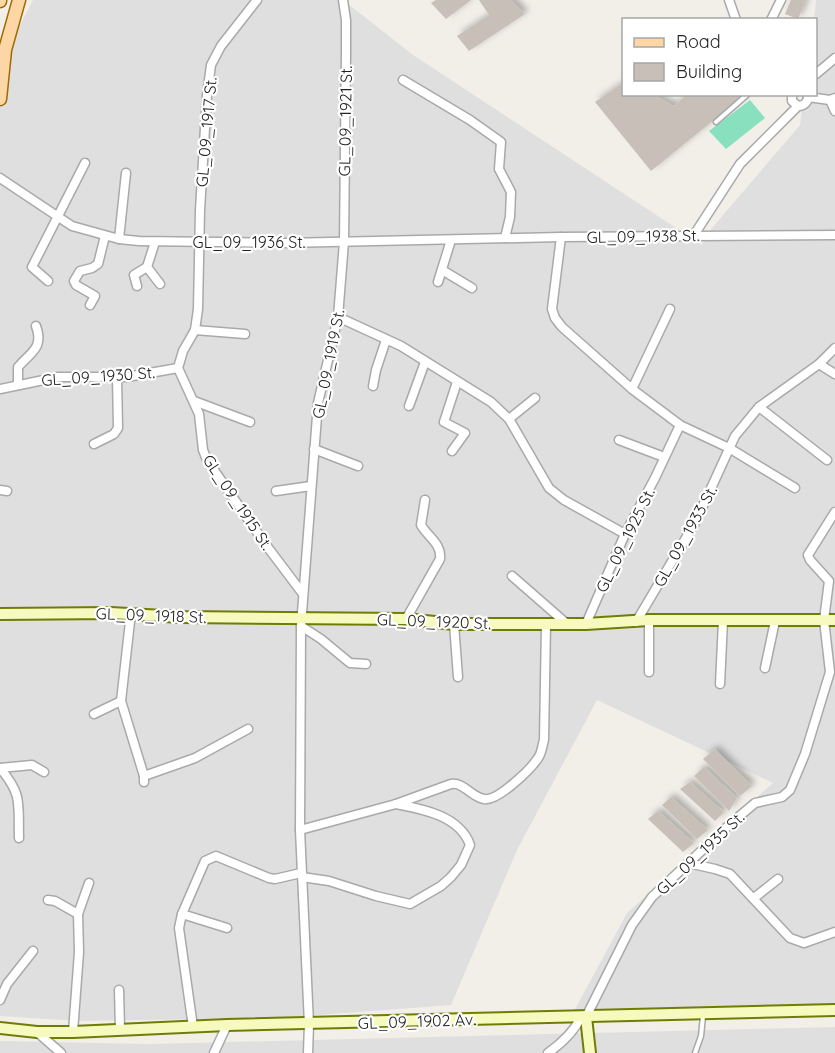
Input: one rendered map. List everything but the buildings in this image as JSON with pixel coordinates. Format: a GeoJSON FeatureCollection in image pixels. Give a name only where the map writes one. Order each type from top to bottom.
{"type":"FeatureCollection","features":[{"type":"Feature","properties":{"kind":"main road"},"geometry":{"type":"LineString","coordinates":[[0,99],[5,50],[19,0]]}},
{"type":"Feature","properties":{"kind":"main road","name":"GL_09_1918 St."},"geometry":{"type":"LineString","coordinates":[[0,614],[131,613],[301,623]]}},
{"type":"Feature","properties":{"kind":"main road","name":"GL_09_1920 St."},"geometry":{"type":"LineString","coordinates":[[301,623],[406,619],[454,624],[586,624],[650,620],[830,620]]}},
{"type":"Feature","properties":{"kind":"main road","name":"GL_09_1902 Av."},"geometry":{"type":"LineString","coordinates":[[0,1028],[37,1032],[73,1032],[227,1025],[835,1010]]}},
{"type":"Feature","properties":{"kind":"main road"},"geometry":{"type":"LineString","coordinates":[[583,1017],[590,1053]]}},
{"type":"Feature","properties":{"kind":"street","name":"GL_09_1917 St."},"geometry":{"type":"LineString","coordinates":[[199,243],[203,150],[211,65],[221,46],[257,0]]}},
{"type":"Feature","properties":{"kind":"street","name":"GL_09_1921 St."},"geometry":{"type":"LineString","coordinates":[[344,0],[346,20],[344,242]]}},
{"type":"Feature","properties":{"kind":"street"},"geometry":{"type":"LineString","coordinates":[[729,0],[735,18]]}},
{"type":"Feature","properties":{"kind":"street"},"geometry":{"type":"LineString","coordinates":[[772,18],[781,0]]}},
{"type":"Feature","properties":{"kind":"street"},"geometry":{"type":"LineString","coordinates":[[817,74],[835,58]]}},
{"type":"Feature","properties":{"kind":"street"},"geometry":{"type":"LineString","coordinates":[[404,80],[470,120],[501,142],[498,169],[511,192],[510,217],[505,238]]}},
{"type":"Feature","properties":{"kind":"street"},"geometry":{"type":"LineString","coordinates":[[792,96],[792,101],[798,106]]}},
{"type":"Feature","properties":{"kind":"street"},"geometry":{"type":"LineString","coordinates":[[694,235],[740,164],[798,106],[805,104],[808,96],[832,99],[835,111]]}},
{"type":"Feature","properties":{"kind":"street"},"geometry":{"type":"LineString","coordinates":[[48,281],[33,267],[85,163]]}},
{"type":"Feature","properties":{"kind":"street"},"geometry":{"type":"LineString","coordinates":[[119,239],[126,172]]}},
{"type":"Feature","properties":{"kind":"street","name":"GL_09_1936 St."},"geometry":{"type":"LineString","coordinates":[[0,178],[72,226],[119,239],[199,243],[344,242]]}},
{"type":"Feature","properties":{"kind":"street","name":"GL_09_1938 St."},"geometry":{"type":"LineString","coordinates":[[344,242],[694,235],[835,235]]}},
{"type":"Feature","properties":{"kind":"street"},"geometry":{"type":"LineString","coordinates":[[90,305],[95,296],[76,285],[74,281],[80,271],[98,264],[105,236]]}},
{"type":"Feature","properties":{"kind":"street"},"geometry":{"type":"LineString","coordinates":[[561,237],[552,309],[562,327],[632,389],[680,424],[729,448],[795,488]]}},
{"type":"Feature","properties":{"kind":"street"},"geometry":{"type":"LineString","coordinates":[[438,282],[451,240]]}},
{"type":"Feature","properties":{"kind":"street"},"geometry":{"type":"LineString","coordinates":[[137,286],[134,275],[147,267],[155,242]]}},
{"type":"Feature","properties":{"kind":"street","name":"GL_09_1919 St."},"geometry":{"type":"LineString","coordinates":[[308,1053],[309,1024],[300,830],[301,623],[319,394],[338,317],[344,242]]}},
{"type":"Feature","properties":{"kind":"street"},"geometry":{"type":"LineString","coordinates":[[178,368],[183,351],[195,330],[200,286],[199,243]]}},
{"type":"Feature","properties":{"kind":"street"},"geometry":{"type":"LineString","coordinates":[[147,267],[160,284]]}},
{"type":"Feature","properties":{"kind":"street"},"geometry":{"type":"LineString","coordinates":[[442,270],[472,288]]}},
{"type":"Feature","properties":{"kind":"street"},"geometry":{"type":"LineString","coordinates":[[632,389],[670,309]]}},
{"type":"Feature","properties":{"kind":"street"},"geometry":{"type":"LineString","coordinates":[[338,317],[401,346],[491,402],[509,419],[549,488],[564,500],[625,534]]}},
{"type":"Feature","properties":{"kind":"street","name":"GL_09_1930 St."},"geometry":{"type":"LineString","coordinates":[[18,385],[18,367],[37,346],[36,326]]}},
{"type":"Feature","properties":{"kind":"street"},"geometry":{"type":"LineString","coordinates":[[195,330],[245,334]]}},
{"type":"Feature","properties":{"kind":"street"},"geometry":{"type":"LineString","coordinates":[[373,386],[386,340]]}},
{"type":"Feature","properties":{"kind":"street","name":"GL_09_1933 St."},"geometry":{"type":"LineString","coordinates":[[636,622],[696,522],[735,436],[759,406],[819,363],[835,348]]}},
{"type":"Feature","properties":{"kind":"street"},"geometry":{"type":"LineString","coordinates":[[409,406],[425,362]]}},
{"type":"Feature","properties":{"kind":"street"},"geometry":{"type":"LineString","coordinates":[[819,363],[835,374]]}},
{"type":"Feature","properties":{"kind":"street","name":"GL_09_1930 St."},"geometry":{"type":"LineString","coordinates":[[0,389],[58,377],[117,377],[178,368]]}},
{"type":"Feature","properties":{"kind":"street","name":"GL_09_1915 St."},"geometry":{"type":"LineString","coordinates":[[178,368],[199,414],[203,450],[207,460],[303,594]]}},
{"type":"Feature","properties":{"kind":"street"},"geometry":{"type":"LineString","coordinates":[[94,444],[114,434],[118,428],[117,377]]}},
{"type":"Feature","properties":{"kind":"street"},"geometry":{"type":"LineString","coordinates":[[452,452],[465,433],[444,422],[456,382]]}},
{"type":"Feature","properties":{"kind":"street"},"geometry":{"type":"LineString","coordinates":[[509,419],[535,398]]}},
{"type":"Feature","properties":{"kind":"street"},"geometry":{"type":"LineString","coordinates":[[194,401],[250,422]]}},
{"type":"Feature","properties":{"kind":"street"},"geometry":{"type":"LineString","coordinates":[[759,406],[827,460]]}},
{"type":"Feature","properties":{"kind":"street","name":"GL_09_1925 St."},"geometry":{"type":"LineString","coordinates":[[586,624],[625,534],[680,424]]}},
{"type":"Feature","properties":{"kind":"street"},"geometry":{"type":"LineString","coordinates":[[620,440],[664,457]]}},
{"type":"Feature","properties":{"kind":"street"},"geometry":{"type":"LineString","coordinates":[[314,449],[358,466]]}},
{"type":"Feature","properties":{"kind":"street"},"geometry":{"type":"LineString","coordinates":[[276,491],[311,486]]}},
{"type":"Feature","properties":{"kind":"street"},"geometry":{"type":"LineString","coordinates":[[406,619],[440,559],[441,553],[440,547],[421,525],[425,501]]}},
{"type":"Feature","properties":{"kind":"street"},"geometry":{"type":"LineString","coordinates":[[832,676],[829,581],[808,555],[835,514]]}},
{"type":"Feature","properties":{"kind":"street"},"geometry":{"type":"LineString","coordinates":[[512,576],[567,624]]}},
{"type":"Feature","properties":{"kind":"street"},"geometry":{"type":"LineString","coordinates":[[131,613],[121,701],[144,779],[195,758],[248,729]]}},
{"type":"Feature","properties":{"kind":"street"},"geometry":{"type":"LineString","coordinates":[[649,672],[650,620]]}},
{"type":"Feature","properties":{"kind":"street"},"geometry":{"type":"LineString","coordinates":[[720,684],[723,621]]}},
{"type":"Feature","properties":{"kind":"street"},"geometry":{"type":"LineString","coordinates":[[765,668],[775,621]]}},
{"type":"Feature","properties":{"kind":"street"},"geometry":{"type":"LineString","coordinates":[[301,623],[350,663],[366,664]]}},
{"type":"Feature","properties":{"kind":"street"},"geometry":{"type":"LineString","coordinates":[[454,624],[458,677]]}},
{"type":"Feature","properties":{"kind":"street"},"geometry":{"type":"LineString","coordinates":[[300,830],[396,804],[456,783],[482,799],[489,799],[510,786],[540,756],[544,740],[546,624]]}},
{"type":"Feature","properties":{"kind":"street","name":"GL_09_1935 St."},"geometry":{"type":"LineString","coordinates":[[548,1053],[562,1042],[583,1017],[632,925],[652,897],[755,803],[782,797],[790,790],[832,676]]}},
{"type":"Feature","properties":{"kind":"street"},"geometry":{"type":"LineString","coordinates":[[94,714],[121,701]]}},
{"type":"Feature","properties":{"kind":"street"},"geometry":{"type":"LineString","coordinates":[[0,768],[32,765],[45,772]]}},
{"type":"Feature","properties":{"kind":"street"},"geometry":{"type":"LineString","coordinates":[[0,768],[16,789],[18,796],[19,838]]}},
{"type":"Feature","properties":{"kind":"street"},"geometry":{"type":"LineString","coordinates":[[193,1027],[179,928],[182,914],[205,861],[213,856],[269,878],[302,875],[403,904],[416,901],[441,886],[461,865],[470,845],[468,838],[450,821],[419,808],[396,804]]}},
{"type":"Feature","properties":{"kind":"street"},"geometry":{"type":"LineString","coordinates":[[688,863],[715,868],[730,874],[790,938],[804,943],[835,932]]}},
{"type":"Feature","properties":{"kind":"street"},"geometry":{"type":"LineString","coordinates":[[754,898],[778,879]]}},
{"type":"Feature","properties":{"kind":"street"},"geometry":{"type":"LineString","coordinates":[[73,1032],[78,964],[78,914],[89,883]]}},
{"type":"Feature","properties":{"kind":"street"},"geometry":{"type":"LineString","coordinates":[[48,900],[55,901],[78,914]]}},
{"type":"Feature","properties":{"kind":"street"},"geometry":{"type":"LineString","coordinates":[[182,914],[227,928]]}},
{"type":"Feature","properties":{"kind":"street"},"geometry":{"type":"LineString","coordinates":[[0,1000],[8,984],[33,951]]}},
{"type":"Feature","properties":{"kind":"street"},"geometry":{"type":"LineString","coordinates":[[119,990],[120,1029]]}},
{"type":"Feature","properties":{"kind":"street"},"geometry":{"type":"LineString","coordinates":[[214,1053],[227,1025]]}},
{"type":"Feature","properties":{"kind":"street"},"geometry":{"type":"LineString","coordinates":[[37,1032],[61,1053]]}},
{"type":"Feature","properties":{"kind":"lane"},"geometry":{"type":"LineString","coordinates":[[716,122],[746,96]]}},
{"type":"Feature","properties":{"kind":"lane"},"geometry":{"type":"LineString","coordinates":[[695,1053],[703,1014]]}},
{"type":"Feature","properties":{"kind":"shaded area"},"geometry":{"type":"Polygon","coordinates":[[[33,0],[343,0],[413,55],[702,245],[706,235],[800,125],[804,96],[817,96],[817,18],[814,18],[816,0],[835,0],[835,1007],[573,1013],[627,913],[773,783],[597,700],[517,850],[451,1005],[279,1018],[79,1021],[0,1016],[0,107],[11,42],[33,0]]]}},
{"type":"Feature","properties":{"kind":"shaded area"},"geometry":{"type":"Polygon","coordinates":[[[835,1027],[835,1053],[0,1053],[0,1041],[150,1044],[835,1027]]]}},
{"type":"Feature","properties":{"kind":"green space"},"geometry":{"type":"Polygon","coordinates":[[[750,100],[765,118],[726,149],[709,131],[750,100]]]}}]}
